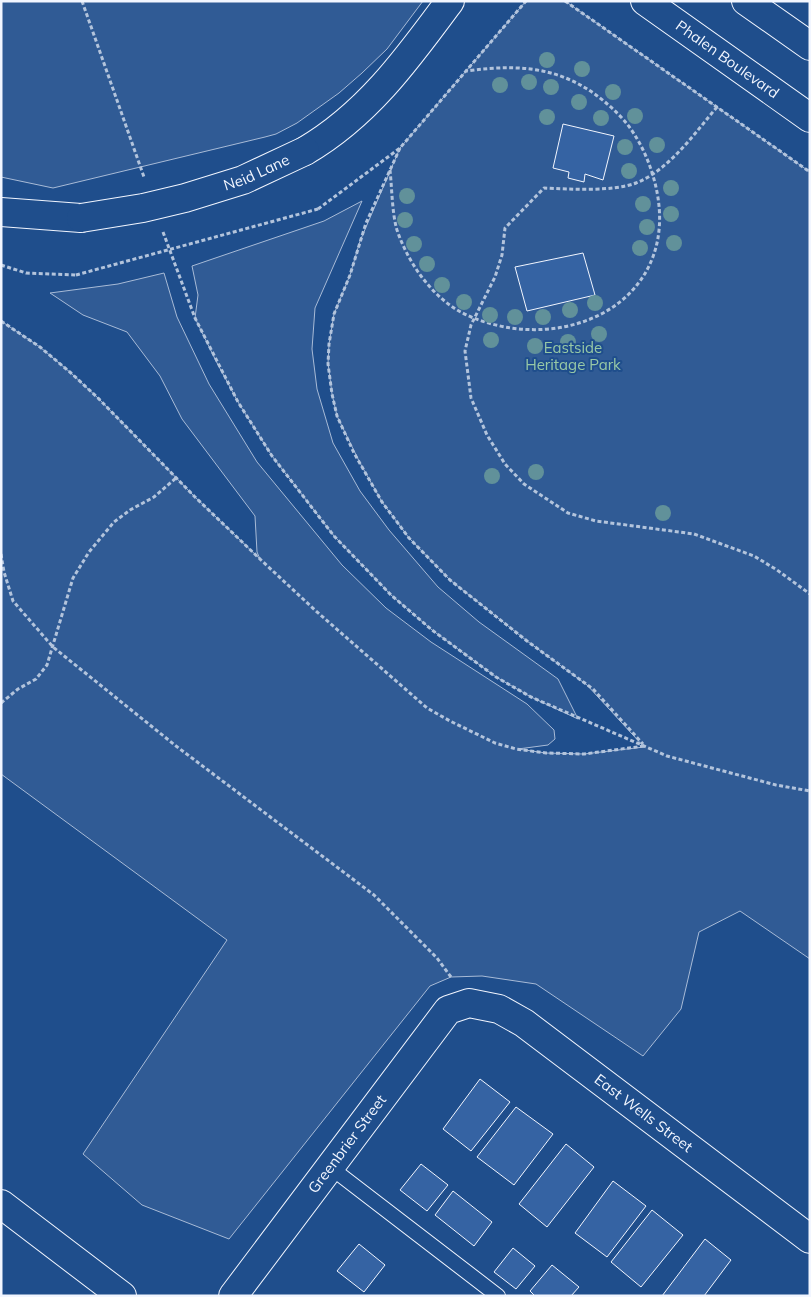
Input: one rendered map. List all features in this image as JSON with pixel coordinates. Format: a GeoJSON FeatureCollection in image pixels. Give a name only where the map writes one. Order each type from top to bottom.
{"type":"FeatureCollection","features":[{"type":"Feature","properties":{"kind":"street","name":"Neid Lane"},"geometry":{"type":"LineString","coordinates":[[1,212],[81,218],[143,208],[185,198],[243,180],[305,151],[347,123],[382,88],[450,1]]}},
{"type":"Feature","properties":{"kind":"street","name":"Phalen Boulevard"},"geometry":{"type":"LineString","coordinates":[[645,1],[810,118]]}},
{"type":"Feature","properties":{"kind":"street"},"geometry":{"type":"LineString","coordinates":[[746,1],[810,46]]}},
{"type":"Feature","properties":{"kind":"street","name":"Greenbrier Street"},"geometry":{"type":"LineString","coordinates":[[233,1296],[448,1010],[469,1003]]}},
{"type":"Feature","properties":{"kind":"street","name":"East Wells Street"},"geometry":{"type":"LineString","coordinates":[[469,1003],[499,1009],[524,1023],[810,1239]]}},
{"type":"Feature","properties":{"kind":"street"},"geometry":{"type":"LineString","coordinates":[[1,1204],[122,1296]]}},
{"type":"Feature","properties":{"kind":"lane"},"geometry":{"type":"LineString","coordinates":[[330,1167],[498,1296]]}},
{"type":"Feature","properties":{"kind":"path"},"geometry":{"type":"LineString","coordinates":[[82,1],[146,182]]}},
{"type":"Feature","properties":{"kind":"path"},"geometry":{"type":"LineString","coordinates":[[1,265],[26,273],[76,276],[318,209],[400,148],[526,1]]}},
{"type":"Feature","properties":{"kind":"path"},"geometry":{"type":"LineString","coordinates":[[565,1],[810,172]]}},
{"type":"Feature","properties":{"kind":"path"},"geometry":{"type":"LineString","coordinates":[[390,170],[397,229],[407,252],[419,272],[434,291],[455,309],[474,318],[496,326],[529,330],[553,329],[579,324],[621,302],[641,281],[655,255],[660,206],[654,179],[645,153],[627,124],[608,104],[563,77],[536,69],[498,67],[467,71]]}},
{"type":"Feature","properties":{"kind":"path"},"geometry":{"type":"LineString","coordinates":[[717,107],[666,165],[636,183],[599,189],[544,188],[505,228],[502,255],[495,277],[471,325],[465,351],[471,398],[487,436],[505,464],[524,484],[568,513],[596,521],[694,534],[746,553],[777,570],[810,594]]}},
{"type":"Feature","properties":{"kind":"path"},"geometry":{"type":"LineString","coordinates":[[400,148],[366,223],[350,275],[334,314],[328,364],[337,416],[354,452],[382,502],[409,538],[450,580],[593,690],[644,746]]}},
{"type":"Feature","properties":{"kind":"path"},"geometry":{"type":"LineString","coordinates":[[162,229],[195,318],[234,394],[272,456],[334,536],[398,601],[432,630],[496,677],[531,697],[667,756],[776,785],[810,791]]}},
{"type":"Feature","properties":{"kind":"path"},"geometry":{"type":"LineString","coordinates":[[1,321],[40,347],[71,373],[176,478],[316,611],[427,708],[495,743],[516,749],[546,753],[584,754],[644,746]]}},
{"type":"Feature","properties":{"kind":"path"},"geometry":{"type":"LineString","coordinates":[[1,703],[18,689],[36,679],[47,665],[72,578],[89,552],[114,522],[130,510],[154,497],[176,478]]}},
{"type":"Feature","properties":{"kind":"path"},"geometry":{"type":"LineString","coordinates":[[1,554],[4,572],[13,601],[53,647],[176,746],[374,895],[437,958],[450,978],[456,978],[469,1003]]}},
{"type":"Feature","properties":{"kind":"green space"},"geometry":{"type":"Polygon","coordinates":[[[1,1],[423,1],[387,49],[362,73],[339,93],[297,123],[276,134],[53,188],[1,177],[1,1]]]}},
{"type":"Feature","properties":{"kind":"green space","name":"Eastside Heritage Park"},"geometry":{"type":"Polygon","coordinates":[[[526,1],[565,1],[810,172],[810,959],[740,911],[699,932],[681,1009],[643,1056],[536,984],[482,976],[451,977],[430,986],[229,1239],[142,1205],[83,1154],[227,940],[1,774],[1,321],[40,347],[71,373],[260,559],[257,552],[255,516],[182,419],[160,376],[127,332],[83,315],[50,293],[118,284],[164,273],[177,317],[209,384],[257,462],[342,565],[386,608],[431,642],[527,704],[554,730],[555,739],[548,745],[518,749],[546,753],[584,754],[644,747],[587,685],[527,641],[450,580],[409,538],[382,502],[360,463],[337,416],[332,394],[328,363],[334,314],[350,275],[360,241],[400,148],[526,1]]]}},
{"type":"Feature","properties":{"kind":"green space"},"geometry":{"type":"Polygon","coordinates":[[[362,201],[315,308],[312,349],[317,389],[333,443],[360,491],[389,530],[438,587],[479,622],[558,679],[578,719],[531,697],[496,677],[432,630],[391,595],[334,536],[272,456],[238,402],[195,318],[198,295],[192,266],[324,221],[362,201]]]}},
{"type":"Feature","properties":{"kind":"building"},"geometry":{"type":"Polygon","coordinates":[[[563,124],[614,136],[603,180],[585,174],[584,182],[568,178],[569,172],[553,168],[563,124]]]}},
{"type":"Feature","properties":{"kind":"building"},"geometry":{"type":"Polygon","coordinates":[[[583,253],[595,295],[527,311],[515,267],[583,253]]]}},
{"type":"Feature","properties":{"kind":"building"},"geometry":{"type":"Polygon","coordinates":[[[480,1079],[510,1102],[471,1151],[443,1129],[480,1079]]]}},
{"type":"Feature","properties":{"kind":"building"},"geometry":{"type":"Polygon","coordinates":[[[516,1107],[553,1134],[514,1185],[477,1157],[516,1107]]]}},
{"type":"Feature","properties":{"kind":"building"},"geometry":{"type":"Polygon","coordinates":[[[566,1144],[594,1167],[547,1227],[519,1204],[566,1144]]]}},
{"type":"Feature","properties":{"kind":"building"},"geometry":{"type":"Polygon","coordinates":[[[421,1164],[448,1185],[427,1211],[400,1190],[421,1164]]]}},
{"type":"Feature","properties":{"kind":"building"},"geometry":{"type":"Polygon","coordinates":[[[613,1181],[646,1206],[607,1257],[575,1233],[613,1181]]]}},
{"type":"Feature","properties":{"kind":"building"},"geometry":{"type":"Polygon","coordinates":[[[453,1191],[492,1222],[474,1246],[435,1215],[453,1191]]]}},
{"type":"Feature","properties":{"kind":"building"},"geometry":{"type":"Polygon","coordinates":[[[652,1210],[683,1235],[641,1287],[611,1262],[652,1210]]]}},
{"type":"Feature","properties":{"kind":"building"},"geometry":{"type":"Polygon","coordinates":[[[705,1239],[731,1260],[704,1296],[662,1296],[705,1239]]]}},
{"type":"Feature","properties":{"kind":"building"},"geometry":{"type":"Polygon","coordinates":[[[359,1244],[385,1265],[364,1292],[337,1271],[359,1244]]]}},
{"type":"Feature","properties":{"kind":"building"},"geometry":{"type":"Polygon","coordinates":[[[513,1248],[535,1266],[516,1289],[494,1272],[513,1248]]]}},
{"type":"Feature","properties":{"kind":"building"},"geometry":{"type":"Polygon","coordinates":[[[552,1265],[579,1287],[571,1296],[535,1296],[530,1291],[552,1265]]]}}]}
